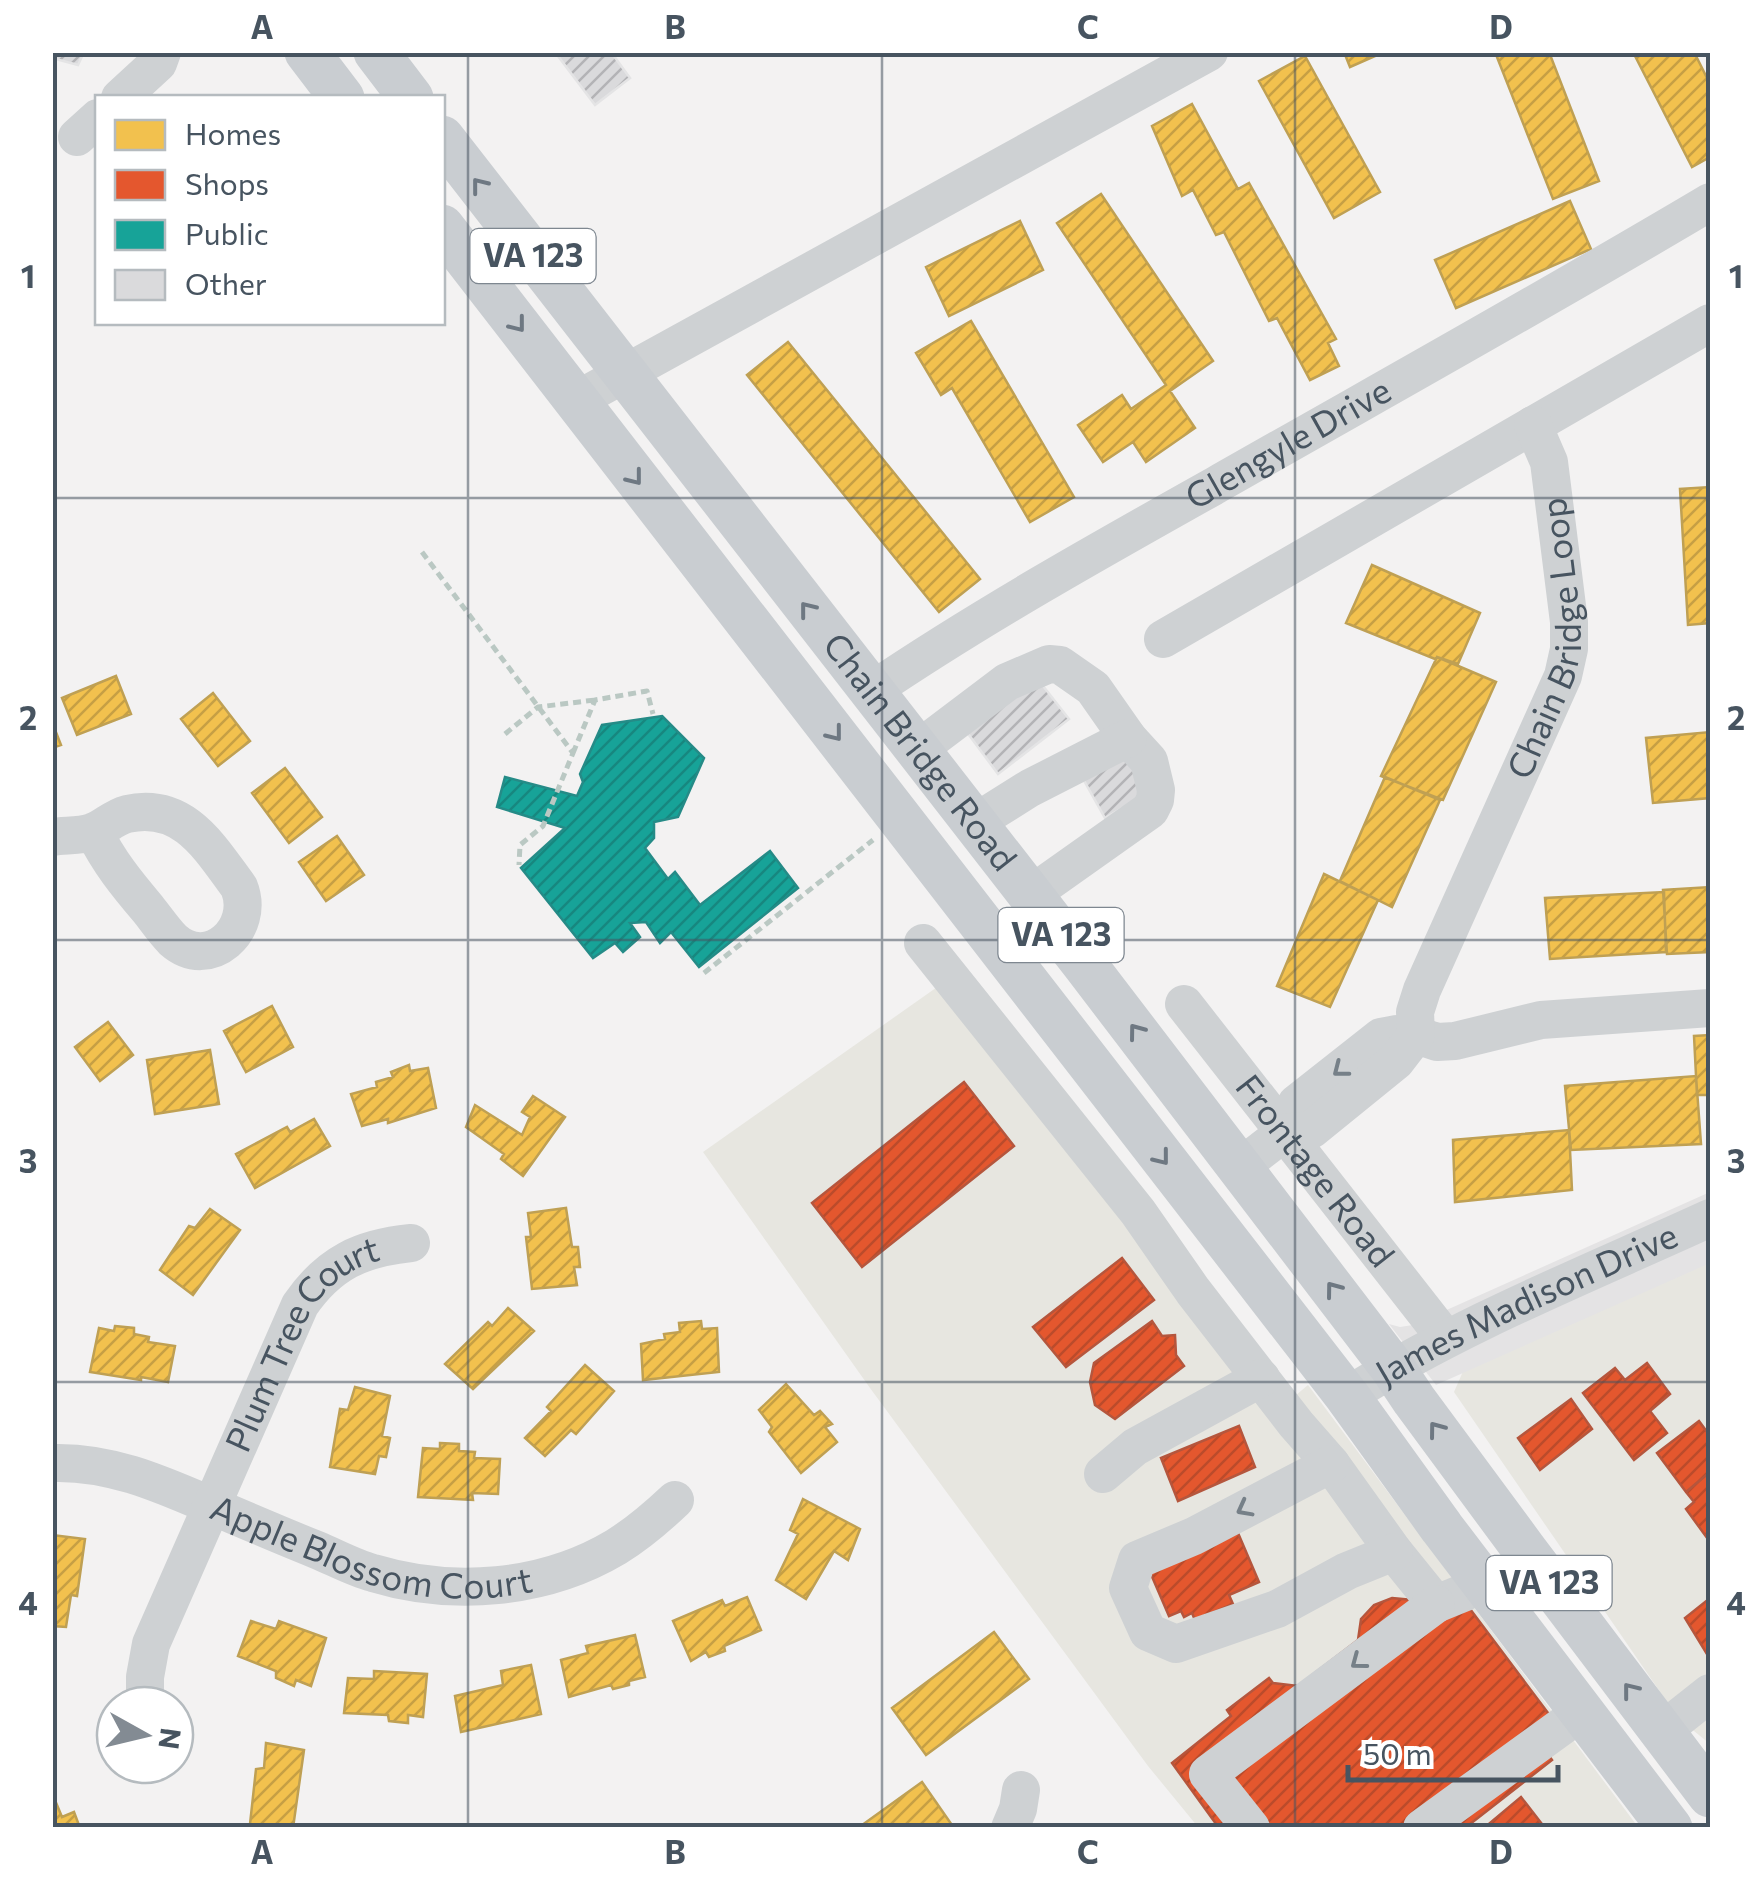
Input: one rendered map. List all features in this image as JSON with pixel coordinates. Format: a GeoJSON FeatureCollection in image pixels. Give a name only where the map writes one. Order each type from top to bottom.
{"type":"FeatureCollection","features":[{"type":"Feature","properties":{"kind":"main road"},"geometry":{"type":"LineString","coordinates":[[307,52],[340,95]]}},
{"type":"Feature","properties":{"kind":"main road"},"geometry":{"type":"LineString","coordinates":[[376,52],[409,95]]}},
{"type":"Feature","properties":{"kind":"main road","name":"Chain Bridge Road"},"geometry":{"type":"LineString","coordinates":[[445,142],[1392,1367]]}},
{"type":"Feature","properties":{"kind":"main road","name":"Chain Bridge Road"},"geometry":{"type":"LineString","coordinates":[[445,231],[1347,1396]]}},
{"type":"Feature","properties":{"kind":"main road","name":"VA 123"},"geometry":{"type":"LineString","coordinates":[[1392,1367],[1710,1795]]}},
{"type":"Feature","properties":{"kind":"main road","name":"VA 123"},"geometry":{"type":"LineString","coordinates":[[1347,1396],[1421,1500],[1670,1828]]}},
{"type":"Feature","properties":{"kind":"street"},"geometry":{"type":"LineString","coordinates":[[123,95],[158,63],[162,52]]}},
{"type":"Feature","properties":{"kind":"street"},"geometry":{"type":"LineString","coordinates":[[575,401],[1209,52]]}},
{"type":"Feature","properties":{"kind":"street","name":"Glengyle Drive"},"geometry":{"type":"LineString","coordinates":[[871,691],[917,659],[1120,539],[1710,202]]}},
{"type":"Feature","properties":{"kind":"street"},"geometry":{"type":"LineString","coordinates":[[1163,638],[1710,323]]}},
{"type":"Feature","properties":{"kind":"street","name":"Chain Bridge Loop"},"geometry":{"type":"LineString","coordinates":[[1416,1035],[1415,1012],[1422,990],[1563,676],[1569,649],[1549,462],[1533,425]]}},
{"type":"Feature","properties":{"kind":"street"},"geometry":{"type":"LineString","coordinates":[[917,750],[1007,682],[1049,664],[1060,665],[1093,688],[1128,738],[1150,760],[1156,790],[1150,810],[1030,895]]}},
{"type":"Feature","properties":{"kind":"street"},"geometry":{"type":"LineString","coordinates":[[974,822],[1030,788],[1128,738]]}},
{"type":"Feature","properties":{"kind":"street"},"geometry":{"type":"LineString","coordinates":[[52,837],[94,832]]}},
{"type":"Feature","properties":{"kind":"street"},"geometry":{"type":"LineString","coordinates":[[923,944],[1130,1201],[1194,1291],[1436,1604]]}},
{"type":"Feature","properties":{"kind":"street","name":"Frontage Road"},"geometry":{"type":"LineString","coordinates":[[1184,1004],[1446,1339]]}},
{"type":"Feature","properties":{"kind":"street"},"geometry":{"type":"LineString","coordinates":[[1240,1167],[1284,1133],[1296,1104],[1381,1038],[1396,1034],[1436,1042],[1455,1041],[1541,1020],[1710,1008]]}},
{"type":"Feature","properties":{"kind":"street","name":"James Madison Drive"},"geometry":{"type":"LineString","coordinates":[[1347,1396],[1446,1339],[1710,1218]]}},
{"type":"Feature","properties":{"kind":"street","name":"Plum Tree Court"},"geometry":{"type":"LineString","coordinates":[[145,1685],[151,1644],[300,1305],[331,1270],[355,1255],[411,1243]]}},
{"type":"Feature","properties":{"kind":"street"},"geometry":{"type":"LineString","coordinates":[[1104,1474],[1134,1447],[1261,1378]]}},
{"type":"Feature","properties":{"kind":"street","name":"Apple Blossom Court"},"geometry":{"type":"LineString","coordinates":[[52,1463],[109,1468],[135,1475],[370,1573],[458,1588],[546,1576],[590,1560],[617,1546],[675,1500]]}},
{"type":"Feature","properties":{"kind":"street"},"geometry":{"type":"LineString","coordinates":[[1330,1464],[1194,1536],[1137,1560],[1128,1588],[1148,1632],[1176,1644],[1214,1632],[1277,1609],[1347,1571],[1394,1552]]}},
{"type":"Feature","properties":{"kind":"street"},"geometry":{"type":"LineString","coordinates":[[1251,1828],[1208,1774],[1436,1604],[1483,1580]]}},
{"type":"Feature","properties":{"kind":"street"},"geometry":{"type":"LineString","coordinates":[[1662,1731],[1710,1694]]}},
{"type":"Feature","properties":{"kind":"street"},"geometry":{"type":"LineString","coordinates":[[1422,1828],[1583,1711]]}},
{"type":"Feature","properties":{"kind":"street"},"geometry":{"type":"LineString","coordinates":[[1010,1828],[1021,1790]]}},
{"type":"Feature","properties":{"kind":"path"},"geometry":{"type":"LineString","coordinates":[[422,552],[573,752]]}},
{"type":"Feature","properties":{"kind":"path"},"geometry":{"type":"LineString","coordinates":[[506,734],[538,707],[646,691],[653,714]]}},
{"type":"Feature","properties":{"kind":"path"},"geometry":{"type":"LineString","coordinates":[[518,865],[520,845],[542,826],[595,700]]}},
{"type":"Feature","properties":{"kind":"path"},"geometry":{"type":"LineString","coordinates":[[704,973],[883,832]]}},
{"type":"Feature","properties":{"kind":"shaded area"},"geometry":{"type":"Polygon","coordinates":[[[950,978],[1283,1406],[1308,1385],[1638,1827],[1198,1827],[1148,1766],[870,1388],[703,1152],[950,978]]]}},
{"type":"Feature","properties":{"kind":"shaded area"},"geometry":{"type":"Polygon","coordinates":[[[1710,1192],[1710,1263],[1436,1385],[1389,1324],[1413,1325],[1710,1192]]]}},
{"type":"Feature","properties":{"kind":"shaded area"},"geometry":{"type":"Polygon","coordinates":[[[1710,1255],[1710,1744],[1678,1718],[1454,1392],[1468,1360],[1710,1255]]]}},
{"type":"Feature","properties":{"kind":"building: Homes"},"geometry":{"type":"Polygon","coordinates":[[[1344,52],[1384,52],[1350,67],[1344,52]]]}},
{"type":"Feature","properties":{"kind":"building: Homes"},"geometry":{"type":"Polygon","coordinates":[[[1495,52],[1549,52],[1599,181],[1553,199],[1495,52]]]}},
{"type":"Feature","properties":{"kind":"building: Homes"},"geometry":{"type":"Polygon","coordinates":[[[1633,52],[1694,52],[1710,84],[1710,157],[1692,167],[1633,52]]]}},
{"type":"Feature","properties":{"kind":"building: Homes"},"geometry":{"type":"Polygon","coordinates":[[[1305,56],[1380,192],[1334,218],[1259,81],[1305,56]]]}},
{"type":"Feature","properties":{"kind":"building: Homes"},"geometry":{"type":"Polygon","coordinates":[[[1192,104],[1238,189],[1249,183],[1336,339],[1328,343],[1339,366],[1310,380],[1277,318],[1269,321],[1224,232],[1216,235],[1193,190],[1182,196],[1152,126],[1192,104]]]}},
{"type":"Feature","properties":{"kind":"building: Homes"},"geometry":{"type":"Polygon","coordinates":[[[1101,194],[1213,361],[1170,391],[1195,428],[1146,462],[1133,442],[1103,462],[1078,425],[1122,395],[1131,409],[1166,385],[1057,223],[1101,194]]]}},
{"type":"Feature","properties":{"kind":"building: Homes"},"geometry":{"type":"Polygon","coordinates":[[[1570,201],[1591,249],[1456,308],[1435,260],[1570,201]]]}},
{"type":"Feature","properties":{"kind":"building: Homes"},"geometry":{"type":"Polygon","coordinates":[[[1020,221],[1043,270],[949,316],[926,267],[1020,221]]]}},
{"type":"Feature","properties":{"kind":"building: Homes"},"geometry":{"type":"Polygon","coordinates":[[[971,321],[1074,497],[1030,522],[952,388],[941,395],[916,353],[971,321]]]}},
{"type":"Feature","properties":{"kind":"building: Homes"},"geometry":{"type":"Polygon","coordinates":[[[788,342],[980,579],[939,612],[747,375],[788,342]]]}},
{"type":"Feature","properties":{"kind":"building: Homes"},"geometry":{"type":"Polygon","coordinates":[[[1710,487],[1710,623],[1688,625],[1680,489],[1710,487]]]}},
{"type":"Feature","properties":{"kind":"building: Homes"},"geometry":{"type":"Polygon","coordinates":[[[1372,565],[1480,613],[1458,664],[1435,659],[1346,623],[1372,565]]]}},
{"type":"Feature","properties":{"kind":"building: Homes"},"geometry":{"type":"Polygon","coordinates":[[[1437,657],[1496,682],[1443,800],[1381,776],[1437,657]]]}},
{"type":"Feature","properties":{"kind":"building: Homes"},"geometry":{"type":"Polygon","coordinates":[[[116,676],[131,714],[77,735],[62,698],[116,676]]]}},
{"type":"Feature","properties":{"kind":"building: Homes"},"geometry":{"type":"Polygon","coordinates":[[[213,693],[250,741],[218,766],[181,719],[213,693]]]}},
{"type":"Feature","properties":{"kind":"building: Homes"},"geometry":{"type":"Polygon","coordinates":[[[52,722],[61,745],[52,748],[52,722]]]}},
{"type":"Feature","properties":{"kind":"building: Homes"},"geometry":{"type":"Polygon","coordinates":[[[1710,732],[1710,798],[1653,803],[1646,738],[1710,732]]]}},
{"type":"Feature","properties":{"kind":"building: Homes"},"geometry":{"type":"Polygon","coordinates":[[[285,768],[322,817],[289,843],[252,793],[285,768]]]}},
{"type":"Feature","properties":{"kind":"building: Homes"},"geometry":{"type":"Polygon","coordinates":[[[1385,777],[1440,800],[1392,907],[1340,881],[1385,777]]]}},
{"type":"Feature","properties":{"kind":"building: Homes"},"geometry":{"type":"Polygon","coordinates":[[[337,836],[364,875],[326,901],[299,862],[337,836]]]}},
{"type":"Feature","properties":{"kind":"building: Homes"},"geometry":{"type":"Polygon","coordinates":[[[1324,874],[1378,900],[1330,1007],[1277,986],[1324,874]]]}},
{"type":"Feature","properties":{"kind":"building: Homes"},"geometry":{"type":"Polygon","coordinates":[[[1710,887],[1710,952],[1667,954],[1663,890],[1710,887]]]}},
{"type":"Feature","properties":{"kind":"building: Homes"},"geometry":{"type":"Polygon","coordinates":[[[1664,892],[1666,952],[1550,959],[1545,898],[1664,892]]]}},
{"type":"Feature","properties":{"kind":"building: Homes"},"geometry":{"type":"Polygon","coordinates":[[[272,1006],[293,1047],[246,1072],[224,1031],[272,1006]]]}},
{"type":"Feature","properties":{"kind":"building: Homes"},"geometry":{"type":"Polygon","coordinates":[[[108,1022],[133,1055],[100,1081],[75,1047],[108,1022]]]}},
{"type":"Feature","properties":{"kind":"building: Homes"},"geometry":{"type":"Polygon","coordinates":[[[1710,1035],[1710,1095],[1697,1095],[1694,1036],[1710,1035]]]}},
{"type":"Feature","properties":{"kind":"building: Homes"},"geometry":{"type":"Polygon","coordinates":[[[210,1050],[219,1104],[155,1114],[147,1060],[210,1050]]]}},
{"type":"Feature","properties":{"kind":"building: Homes"},"geometry":{"type":"Polygon","coordinates":[[[409,1065],[410,1071],[428,1068],[436,1108],[388,1123],[388,1119],[362,1126],[351,1094],[377,1087],[376,1082],[393,1077],[391,1072],[409,1065]]]}},
{"type":"Feature","properties":{"kind":"building: Homes"},"geometry":{"type":"Polygon","coordinates":[[[1696,1076],[1701,1144],[1571,1150],[1565,1086],[1696,1076]]]}},
{"type":"Feature","properties":{"kind":"building: Homes"},"geometry":{"type":"Polygon","coordinates":[[[533,1096],[565,1117],[523,1176],[501,1159],[504,1154],[466,1127],[475,1105],[522,1135],[530,1117],[522,1112],[533,1096]]]}},
{"type":"Feature","properties":{"kind":"building: Homes"},"geometry":{"type":"Polygon","coordinates":[[[314,1119],[330,1146],[255,1188],[236,1154],[287,1127],[290,1132],[314,1119]]]}},
{"type":"Feature","properties":{"kind":"building: Homes"},"geometry":{"type":"Polygon","coordinates":[[[1569,1130],[1572,1190],[1455,1202],[1453,1140],[1569,1130]]]}},
{"type":"Feature","properties":{"kind":"building: Homes"},"geometry":{"type":"Polygon","coordinates":[[[566,1208],[572,1247],[578,1247],[580,1267],[574,1267],[577,1285],[532,1289],[526,1237],[531,1237],[528,1213],[566,1208]]]}},
{"type":"Feature","properties":{"kind":"building: Homes"},"geometry":{"type":"Polygon","coordinates":[[[210,1209],[240,1230],[193,1295],[160,1270],[189,1226],[195,1228],[210,1209]]]}},
{"type":"Feature","properties":{"kind":"building: Homes"},"geometry":{"type":"Polygon","coordinates":[[[508,1308],[534,1331],[473,1389],[445,1364],[508,1308]]]}},
{"type":"Feature","properties":{"kind":"building: Homes"},"geometry":{"type":"Polygon","coordinates":[[[701,1321],[702,1329],[717,1328],[719,1372],[643,1380],[641,1344],[680,1332],[679,1323],[701,1321]]]}},
{"type":"Feature","properties":{"kind":"building: Homes"},"geometry":{"type":"Polygon","coordinates":[[[115,1326],[134,1328],[134,1334],[149,1337],[148,1342],[175,1346],[168,1382],[90,1372],[99,1328],[114,1331],[115,1326]]]}},
{"type":"Feature","properties":{"kind":"building: Homes"},"geometry":{"type":"Polygon","coordinates":[[[585,1365],[614,1391],[576,1434],[571,1430],[545,1456],[525,1438],[585,1365]]]}},
{"type":"Feature","properties":{"kind":"building: Homes"},"geometry":{"type":"Polygon","coordinates":[[[786,1384],[814,1415],[820,1411],[832,1424],[825,1427],[837,1442],[801,1473],[769,1432],[772,1427],[759,1410],[786,1384]]]}},
{"type":"Feature","properties":{"kind":"building: Homes"},"geometry":{"type":"Polygon","coordinates":[[[355,1387],[390,1396],[382,1436],[390,1438],[386,1457],[379,1456],[375,1474],[330,1467],[340,1409],[348,1410],[355,1387]]]}},
{"type":"Feature","properties":{"kind":"building: Homes"},"geometry":{"type":"Polygon","coordinates":[[[440,1443],[459,1444],[459,1451],[475,1452],[474,1458],[500,1459],[498,1494],[472,1493],[473,1500],[418,1497],[423,1448],[440,1449],[440,1443]]]}},
{"type":"Feature","properties":{"kind":"building: Homes"},"geometry":{"type":"Polygon","coordinates":[[[803,1499],[860,1529],[848,1560],[834,1551],[806,1599],[776,1580],[798,1534],[790,1530],[803,1499]]]}},
{"type":"Feature","properties":{"kind":"building: Homes"},"geometry":{"type":"Polygon","coordinates":[[[52,1535],[85,1539],[77,1596],[71,1595],[66,1627],[52,1626],[52,1535]]]}},
{"type":"Feature","properties":{"kind":"building: Homes"},"geometry":{"type":"Polygon","coordinates":[[[747,1597],[761,1630],[724,1646],[725,1651],[709,1657],[706,1652],[691,1661],[673,1621],[722,1600],[725,1606],[747,1597]]]}},
{"type":"Feature","properties":{"kind":"building: Homes"},"geometry":{"type":"Polygon","coordinates":[[[251,1621],[276,1629],[279,1621],[326,1638],[311,1686],[296,1680],[294,1686],[276,1678],[276,1671],[238,1656],[251,1621]]]}},
{"type":"Feature","properties":{"kind":"building: Homes"},"geometry":{"type":"Polygon","coordinates":[[[994,1632],[1029,1679],[926,1755],[892,1708],[994,1632]]]}},
{"type":"Feature","properties":{"kind":"building: Homes"},"geometry":{"type":"Polygon","coordinates":[[[635,1635],[645,1677],[629,1681],[629,1685],[613,1689],[611,1685],[569,1697],[561,1660],[588,1653],[586,1646],[635,1635]]]}},
{"type":"Feature","properties":{"kind":"building: Homes"},"geometry":{"type":"Polygon","coordinates":[[[531,1665],[541,1714],[461,1732],[455,1696],[503,1685],[501,1671],[531,1665]]]}},
{"type":"Feature","properties":{"kind":"building: Homes"},"geometry":{"type":"Polygon","coordinates":[[[374,1671],[427,1674],[423,1717],[408,1715],[408,1723],[389,1721],[388,1715],[344,1713],[348,1678],[374,1679],[374,1671]]]}},
{"type":"Feature","properties":{"kind":"building: Homes"},"geometry":{"type":"Polygon","coordinates":[[[266,1743],[304,1750],[293,1828],[250,1824],[256,1769],[264,1768],[266,1743]]]}},
{"type":"Feature","properties":{"kind":"building: Homes"},"geometry":{"type":"Polygon","coordinates":[[[922,1782],[954,1828],[858,1828],[922,1782]]]}},
{"type":"Feature","properties":{"kind":"building: Homes"},"geometry":{"type":"Polygon","coordinates":[[[52,1793],[62,1817],[74,1812],[80,1828],[52,1828],[52,1793]]]}},
{"type":"Feature","properties":{"kind":"building: Shops"},"geometry":{"type":"Polygon","coordinates":[[[964,1082],[1014,1146],[862,1267],[812,1203],[964,1082]]]}},
{"type":"Feature","properties":{"kind":"building: Shops"},"geometry":{"type":"Polygon","coordinates":[[[1122,1258],[1154,1300],[1066,1367],[1033,1327],[1122,1258]]]}},
{"type":"Feature","properties":{"kind":"building: Shops"},"geometry":{"type":"Polygon","coordinates":[[[1152,1321],[1162,1336],[1175,1335],[1176,1355],[1184,1366],[1115,1419],[1095,1405],[1090,1382],[1094,1363],[1152,1321]]]}},
{"type":"Feature","properties":{"kind":"building: Shops"},"geometry":{"type":"Polygon","coordinates":[[[1647,1363],[1670,1394],[1650,1411],[1667,1433],[1634,1460],[1583,1393],[1615,1368],[1625,1380],[1647,1363]]]}},
{"type":"Feature","properties":{"kind":"building: Shops"},"geometry":{"type":"Polygon","coordinates":[[[1571,1399],[1592,1429],[1540,1470],[1518,1438],[1571,1399]]]}},
{"type":"Feature","properties":{"kind":"building: Shops"},"geometry":{"type":"Polygon","coordinates":[[[1699,1421],[1710,1436],[1710,1472],[1686,1492],[1657,1453],[1699,1421]]]}},
{"type":"Feature","properties":{"kind":"building: Shops"},"geometry":{"type":"Polygon","coordinates":[[[1239,1426],[1255,1467],[1178,1501],[1161,1458],[1239,1426]]]}},
{"type":"Feature","properties":{"kind":"building: Shops"},"geometry":{"type":"Polygon","coordinates":[[[1710,1472],[1710,1542],[1686,1509],[1694,1502],[1686,1492],[1710,1472]]]}},
{"type":"Feature","properties":{"kind":"building: Shops"},"geometry":{"type":"Polygon","coordinates":[[[1238,1533],[1259,1582],[1229,1595],[1233,1604],[1195,1620],[1192,1613],[1184,1617],[1181,1611],[1169,1616],[1150,1572],[1238,1533]]]}},
{"type":"Feature","properties":{"kind":"building: Shops"},"geometry":{"type":"Polygon","coordinates":[[[1392,1598],[1467,1605],[1554,1721],[1537,1739],[1552,1760],[1465,1828],[1219,1828],[1172,1763],[1231,1716],[1227,1710],[1269,1678],[1273,1683],[1298,1686],[1358,1640],[1361,1619],[1374,1605],[1392,1598]]]}},
{"type":"Feature","properties":{"kind":"building: Shops"},"geometry":{"type":"Polygon","coordinates":[[[1710,1598],[1710,1659],[1685,1618],[1710,1598]]]}},
{"type":"Feature","properties":{"kind":"building: Shops"},"geometry":{"type":"Polygon","coordinates":[[[1521,1797],[1545,1828],[1484,1828],[1521,1797]]]}},
{"type":"Feature","properties":{"kind":"building: Public"},"geometry":{"type":"Polygon","coordinates":[[[662,716],[704,758],[678,817],[654,822],[654,838],[645,848],[668,879],[675,872],[700,905],[770,851],[798,888],[699,967],[671,932],[660,943],[646,922],[630,923],[640,937],[623,952],[615,943],[593,958],[521,868],[565,828],[497,807],[505,777],[577,796],[583,782],[580,774],[602,725],[662,716]]]}},
{"type":"Feature","properties":{"kind":"building: Other"},"geometry":{"type":"Polygon","coordinates":[[[52,52],[84,52],[78,65],[52,58],[52,52]]]}},
{"type":"Feature","properties":{"kind":"building: Other"},"geometry":{"type":"Polygon","coordinates":[[[562,52],[611,52],[630,78],[595,105],[558,56],[562,52]]]}},
{"type":"Feature","properties":{"kind":"building: Other"},"geometry":{"type":"Polygon","coordinates":[[[1036,677],[1069,719],[998,774],[966,731],[1036,677]]]}},
{"type":"Feature","properties":{"kind":"building: Other"},"geometry":{"type":"Polygon","coordinates":[[[1132,748],[1155,789],[1105,818],[1082,777],[1132,748]]]}}]}
